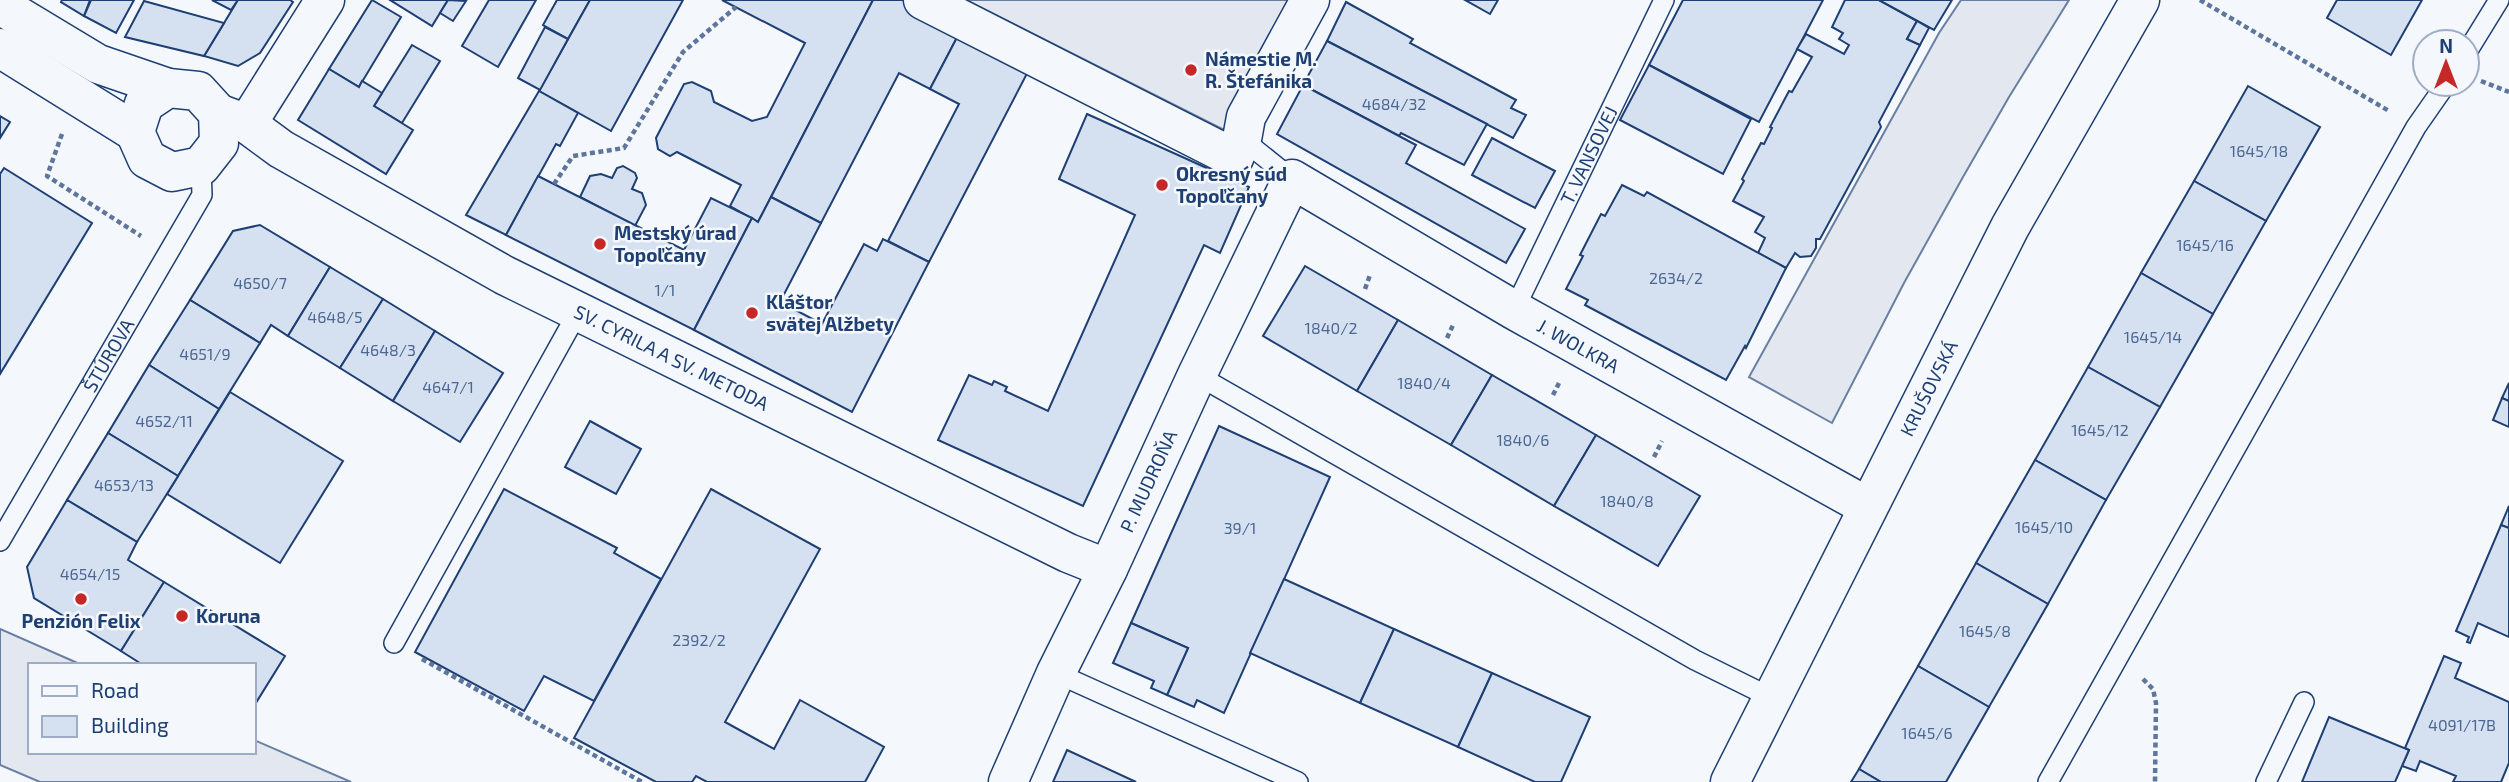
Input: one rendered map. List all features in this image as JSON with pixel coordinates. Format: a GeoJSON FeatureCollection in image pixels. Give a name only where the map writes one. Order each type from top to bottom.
{"type":"FeatureCollection","features":[{"type":"Feature","properties":{"kind":"street"},"geometry":{"type":"LineString","coordinates":[[0,48],[135,132],[146,159],[172,172],[201,166],[219,143],[232,119],[325,0]]}},
{"type":"Feature","properties":{"kind":"street"},"geometry":{"type":"LineString","coordinates":[[923,0],[1234,158],[1242,139],[1246,117],[1310,0]]}},
{"type":"Feature","properties":{"kind":"street","name":"KRUŠOVSKÁ"},"geometry":{"type":"LineString","coordinates":[[1730,782],[2010,227],[2140,0]]}},
{"type":"Feature","properties":{"kind":"street","name":"SV. CYRILA A SV. METODA"},"geometry":{"type":"LineString","coordinates":[[0,5],[98,64],[168,88],[198,91],[232,119],[304,163],[492,268],[1068,553],[1108,569]]}},
{"type":"Feature","properties":{"kind":"street"},"geometry":{"type":"LineString","coordinates":[[135,132],[144,104],[168,88]]}},
{"type":"Feature","properties":{"kind":"street","name":"J. WOLKRA"},"geometry":{"type":"LineString","coordinates":[[1292,179],[1514,310],[1868,507]]}},
{"type":"Feature","properties":{"kind":"street","name":"P. MUDROŇA"},"geometry":{"type":"LineString","coordinates":[[1008,782],[1056,673],[1292,179]]}},
{"type":"Feature","properties":{"kind":"lane","name":"T. VANSOVEJ"},"geometry":{"type":"LineString","coordinates":[[1514,310],[1664,0]]}},
{"type":"Feature","properties":{"kind":"lane"},"geometry":{"type":"LineString","coordinates":[[2481,29],[2499,0]]}},
{"type":"Feature","properties":{"kind":"lane"},"geometry":{"type":"LineString","coordinates":[[2048,782],[2416,127],[2436,98]]}},
{"type":"Feature","properties":{"kind":"lane"},"geometry":{"type":"LineString","coordinates":[[1242,139],[1292,179]]}},
{"type":"Feature","properties":{"kind":"lane","name":"ŠTÚROVA"},"geometry":{"type":"LineString","coordinates":[[0,541],[202,195],[201,166]]}},
{"type":"Feature","properties":{"kind":"lane"},"geometry":{"type":"LineString","coordinates":[[394,643],[579,312]]}},
{"type":"Feature","properties":{"kind":"lane"},"geometry":{"type":"LineString","coordinates":[[1197,375],[1695,660],[1772,698]]}},
{"type":"Feature","properties":{"kind":"lane"},"geometry":{"type":"LineString","coordinates":[[1056,673],[1298,782]]}},
{"type":"Feature","properties":{"kind":"lane"},"geometry":{"type":"LineString","coordinates":[[2266,782],[2304,702]]}},
{"type":"Feature","properties":{"kind":"path"},"geometry":{"type":"LineString","coordinates":[[2200,0],[2416,127]]}},
{"type":"Feature","properties":{"kind":"path"},"geometry":{"type":"LineString","coordinates":[[554,184],[573,156],[624,148],[682,52],[736,7]]}},
{"type":"Feature","properties":{"kind":"path"},"geometry":{"type":"LineString","coordinates":[[2481,82],[2509,92]]}},
{"type":"Feature","properties":{"kind":"path"},"geometry":{"type":"LineString","coordinates":[[66,124],[47,176],[168,254]]}},
{"type":"Feature","properties":{"kind":"path"},"geometry":{"type":"LineString","coordinates":[[1365,289],[1372,267]]}},
{"type":"Feature","properties":{"kind":"path"},"geometry":{"type":"LineString","coordinates":[[1447,338],[1457,316]]}},
{"type":"Feature","properties":{"kind":"path"},"geometry":{"type":"LineString","coordinates":[[1654,457],[1666,434]]}},
{"type":"Feature","properties":{"kind":"path"},"geometry":{"type":"LineString","coordinates":[[394,643],[642,782]]}},
{"type":"Feature","properties":{"kind":"path"},"geometry":{"type":"LineString","coordinates":[[2116,661],[2152,689],[2156,703],[2155,782]]}},
{"type":"Feature","properties":{"kind":"shaded area","name":"Námestie M. R. Štefánika"},"geometry":{"type":"Polygon","coordinates":[[[966,0],[1313,0],[1242,139],[966,0]]]}},
{"type":"Feature","properties":{"kind":"shaded area"},"geometry":{"type":"Polygon","coordinates":[[[1961,0],[2069,0],[1963,177],[1904,283],[1832,423],[1749,377],[1939,33],[1961,0]]]}},
{"type":"Feature","properties":{"kind":"shaded area"},"geometry":{"type":"Polygon","coordinates":[[[0,629],[77,663],[28,663],[28,754],[256,754],[256,741],[351,782],[40,782],[0,765],[0,629]]]}},
{"type":"Feature","properties":{"kind":"building"},"geometry":{"type":"Polygon","coordinates":[[[90,0],[84,16],[61,2],[90,0]]]}},
{"type":"Feature","properties":{"kind":"building"},"geometry":{"type":"Polygon","coordinates":[[[91,0],[134,0],[116,33],[84,16],[91,0]]]}},
{"type":"Feature","properties":{"kind":"building"},"geometry":{"type":"Polygon","coordinates":[[[212,0],[238,0],[231,10],[212,0]]]}},
{"type":"Feature","properties":{"kind":"building"},"geometry":{"type":"Polygon","coordinates":[[[238,0],[293,2],[260,53],[238,66],[204,56],[238,0]]]}},
{"type":"Feature","properties":{"kind":"building"},"geometry":{"type":"Polygon","coordinates":[[[372,0],[401,17],[359,87],[329,69],[372,0]]]}},
{"type":"Feature","properties":{"kind":"building"},"geometry":{"type":"Polygon","coordinates":[[[390,0],[448,0],[432,26],[390,0]]]}},
{"type":"Feature","properties":{"kind":"building"},"geometry":{"type":"Polygon","coordinates":[[[448,0],[466,1],[453,21],[440,13],[448,0]]]}},
{"type":"Feature","properties":{"kind":"building"},"geometry":{"type":"Polygon","coordinates":[[[489,0],[536,0],[498,67],[462,46],[489,0]]]}},
{"type":"Feature","properties":{"kind":"building"},"geometry":{"type":"Polygon","coordinates":[[[557,0],[590,0],[568,39],[543,25],[557,0]]]}},
{"type":"Feature","properties":{"kind":"building"},"geometry":{"type":"Polygon","coordinates":[[[590,0],[683,0],[611,131],[539,91],[590,0]]]}},
{"type":"Feature","properties":{"kind":"building"},"geometry":{"type":"Polygon","coordinates":[[[722,0],[873,0],[758,222],[730,206],[741,185],[677,152],[670,156],[658,149],[656,138],[684,84],[692,82],[711,91],[714,102],[752,121],[767,117],[805,43],[722,0]]]}},
{"type":"Feature","properties":{"kind":"building"},"geometry":{"type":"Polygon","coordinates":[[[873,0],[913,0],[963,26],[930,89],[899,73],[821,223],[771,197],[873,0]]]}},
{"type":"Feature","properties":{"kind":"building"},"geometry":{"type":"Polygon","coordinates":[[[1465,0],[1498,0],[1490,14],[1465,0]]]}},
{"type":"Feature","properties":{"kind":"building"},"geometry":{"type":"Polygon","coordinates":[[[1683,0],[1823,0],[1759,122],[1649,65],[1683,0]]]}},
{"type":"Feature","properties":{"kind":"building"},"geometry":{"type":"Polygon","coordinates":[[[1845,0],[1879,0],[1917,21],[1907,39],[1920,45],[1879,122],[1881,127],[1820,239],[1816,239],[1816,248],[1811,256],[1800,257],[1795,253],[1786,268],[1758,253],[1765,238],[1755,232],[1764,217],[1733,201],[1789,91],[1792,92],[1812,57],[1797,49],[1806,34],[1844,54],[1849,45],[1839,39],[1843,33],[1832,27],[1845,0]]]}},
{"type":"Feature","properties":{"kind":"building"},"geometry":{"type":"Polygon","coordinates":[[[1879,0],[1952,0],[1934,30],[1879,0]]]}},
{"type":"Feature","properties":{"kind":"building"},"geometry":{"type":"Polygon","coordinates":[[[2337,0],[2422,0],[2391,55],[2327,18],[2337,0]]]}},
{"type":"Feature","properties":{"kind":"building"},"geometry":{"type":"Polygon","coordinates":[[[144,1],[224,23],[204,56],[125,37],[144,1]]]}},
{"type":"Feature","properties":{"kind":"building"},"geometry":{"type":"Polygon","coordinates":[[[1346,2],[1413,39],[1410,43],[1516,100],[1511,108],[1526,115],[1513,138],[1327,41],[1346,2]]]}},
{"type":"Feature","properties":{"kind":"building"},"geometry":{"type":"Polygon","coordinates":[[[1917,21],[1929,28],[1920,45],[1907,39],[1917,21]]]}},
{"type":"Feature","properties":{"kind":"building"},"geometry":{"type":"Polygon","coordinates":[[[963,26],[1033,62],[929,262],[888,241],[959,104],[930,89],[963,26]]]}},
{"type":"Feature","properties":{"kind":"building"},"geometry":{"type":"Polygon","coordinates":[[[545,27],[568,39],[540,90],[518,78],[545,27]]]}},
{"type":"Feature","properties":{"kind":"building"},"geometry":{"type":"Polygon","coordinates":[[[1327,41],[1487,124],[1464,165],[1401,133],[1399,136],[1303,85],[1327,41]]]}},
{"type":"Feature","properties":{"kind":"building"},"geometry":{"type":"Polygon","coordinates":[[[412,45],[440,61],[402,123],[374,106],[412,45]]]}},
{"type":"Feature","properties":{"kind":"building"},"geometry":{"type":"Polygon","coordinates":[[[1649,65],[1751,119],[1723,174],[1620,120],[1649,65]]]}},
{"type":"Feature","properties":{"kind":"building"},"geometry":{"type":"Polygon","coordinates":[[[329,69],[359,87],[362,81],[382,93],[374,106],[413,130],[386,174],[298,120],[329,69]]]}},
{"type":"Feature","properties":{"kind":"building"},"geometry":{"type":"Polygon","coordinates":[[[1303,85],[1416,145],[1406,163],[1525,229],[1506,263],[1277,134],[1303,85]]]}},
{"type":"Feature","properties":{"kind":"building"},"geometry":{"type":"Polygon","coordinates":[[[2248,86],[2320,127],[2266,221],[2194,181],[2248,86]]]}},
{"type":"Feature","properties":{"kind":"building"},"geometry":{"type":"Polygon","coordinates":[[[539,91],[578,113],[560,146],[556,144],[506,235],[466,215],[539,91]]]}},
{"type":"Feature","properties":{"kind":"building"},"geometry":{"type":"Polygon","coordinates":[[[1087,114],[1249,187],[1220,253],[1204,245],[1083,506],[938,440],[969,375],[992,385],[994,381],[1007,387],[1005,391],[1048,411],[1135,215],[1059,179],[1087,114]]]}},
{"type":"Feature","properties":{"kind":"building"},"geometry":{"type":"Polygon","coordinates":[[[0,116],[10,122],[0,138],[0,116]]]}},
{"type":"Feature","properties":{"kind":"building"},"geometry":{"type":"Polygon","coordinates":[[[1492,138],[1555,171],[1535,208],[1472,175],[1492,138]]]}},
{"type":"Feature","properties":{"kind":"building"},"geometry":{"type":"Polygon","coordinates":[[[623,166],[635,173],[637,178],[632,189],[642,193],[646,205],[635,226],[580,197],[590,176],[601,174],[612,178],[617,168],[623,166]]]}},
{"type":"Feature","properties":{"kind":"building"},"geometry":{"type":"Polygon","coordinates":[[[4,168],[92,223],[0,374],[0,174],[4,168]]]}},
{"type":"Feature","properties":{"kind":"building"},"geometry":{"type":"Polygon","coordinates":[[[538,176],[684,250],[711,198],[752,218],[694,330],[506,235],[538,176]]]}},
{"type":"Feature","properties":{"kind":"building"},"geometry":{"type":"Polygon","coordinates":[[[2194,181],[2266,221],[2213,314],[2141,273],[2194,181]]]}},
{"type":"Feature","properties":{"kind":"building"},"geometry":{"type":"Polygon","coordinates":[[[1622,185],[1644,196],[1647,192],[1786,268],[1746,348],[1745,346],[1726,380],[1585,305],[1588,300],[1566,289],[1601,214],[1605,216],[1622,185]]]}},
{"type":"Feature","properties":{"kind":"building","name":"Kláštor svätej Alžbety"},"geometry":{"type":"Polygon","coordinates":[[[771,197],[821,223],[780,302],[822,324],[864,244],[877,251],[883,239],[929,262],[852,412],[694,330],[752,218],[758,222],[771,197]]]}},
{"type":"Feature","properties":{"kind":"building"},"geometry":{"type":"Polygon","coordinates":[[[260,225],[330,267],[288,336],[271,325],[260,343],[190,300],[233,231],[260,225]]]}},
{"type":"Feature","properties":{"kind":"building"},"geometry":{"type":"Polygon","coordinates":[[[1305,266],[1398,320],[1357,391],[1263,336],[1305,266]]]}},
{"type":"Feature","properties":{"kind":"building"},"geometry":{"type":"Polygon","coordinates":[[[330,267],[383,299],[340,368],[288,336],[330,267]]]}},
{"type":"Feature","properties":{"kind":"building"},"geometry":{"type":"Polygon","coordinates":[[[2141,273],[2213,314],[2160,407],[2088,367],[2141,273]]]}},
{"type":"Feature","properties":{"kind":"building"},"geometry":{"type":"Polygon","coordinates":[[[383,299],[435,331],[393,401],[340,368],[383,299]]]}},
{"type":"Feature","properties":{"kind":"building"},"geometry":{"type":"Polygon","coordinates":[[[190,300],[260,343],[219,409],[149,365],[190,300]]]}},
{"type":"Feature","properties":{"kind":"building"},"geometry":{"type":"Polygon","coordinates":[[[1398,320],[1492,375],[1451,445],[1357,391],[1398,320]]]}},
{"type":"Feature","properties":{"kind":"building"},"geometry":{"type":"Polygon","coordinates":[[[435,331],[503,373],[460,442],[393,401],[435,331]]]}},
{"type":"Feature","properties":{"kind":"building"},"geometry":{"type":"Polygon","coordinates":[[[149,365],[219,409],[178,476],[108,433],[149,365]]]}},
{"type":"Feature","properties":{"kind":"building"},"geometry":{"type":"Polygon","coordinates":[[[2088,367],[2160,407],[2106,500],[2035,460],[2088,367]]]}},
{"type":"Feature","properties":{"kind":"building"},"geometry":{"type":"Polygon","coordinates":[[[1492,375],[1596,435],[1554,506],[1451,445],[1492,375]]]}},
{"type":"Feature","properties":{"kind":"building"},"geometry":{"type":"Polygon","coordinates":[[[2509,383],[2509,401],[2502,398],[2509,383]]]}},
{"type":"Feature","properties":{"kind":"building"},"geometry":{"type":"Polygon","coordinates":[[[230,392],[343,461],[280,563],[167,494],[230,392]]]}},
{"type":"Feature","properties":{"kind":"building"},"geometry":{"type":"Polygon","coordinates":[[[2502,398],[2509,401],[2509,427],[2493,420],[2502,398]]]}},
{"type":"Feature","properties":{"kind":"building"},"geometry":{"type":"Polygon","coordinates":[[[590,421],[641,449],[616,494],[565,467],[590,421]]]}},
{"type":"Feature","properties":{"kind":"building"},"geometry":{"type":"Polygon","coordinates":[[[1219,426],[1330,477],[1224,713],[1197,700],[1194,707],[1167,695],[1188,648],[1131,623],[1219,426]]]}},
{"type":"Feature","properties":{"kind":"building"},"geometry":{"type":"Polygon","coordinates":[[[108,433],[178,476],[137,542],[67,500],[108,433]]]}},
{"type":"Feature","properties":{"kind":"building"},"geometry":{"type":"Polygon","coordinates":[[[1596,435],[1700,496],[1658,566],[1554,506],[1596,435]]]}},
{"type":"Feature","properties":{"kind":"building"},"geometry":{"type":"Polygon","coordinates":[[[2035,460],[2106,500],[2048,604],[1976,563],[2035,460]]]}},
{"type":"Feature","properties":{"kind":"building"},"geometry":{"type":"Polygon","coordinates":[[[504,489],[617,548],[614,553],[661,579],[594,701],[544,676],[524,711],[415,652],[504,489]]]}},
{"type":"Feature","properties":{"kind":"building"},"geometry":{"type":"Polygon","coordinates":[[[711,489],[820,549],[725,722],[774,749],[800,700],[884,747],[865,782],[707,782],[696,776],[692,782],[656,782],[574,738],[711,489]]]}},
{"type":"Feature","properties":{"kind":"building"},"geometry":{"type":"Polygon","coordinates":[[[67,500],[137,542],[128,560],[164,582],[121,651],[34,598],[27,567],[67,500]]]}},
{"type":"Feature","properties":{"kind":"building"},"geometry":{"type":"Polygon","coordinates":[[[2509,506],[2509,528],[2501,525],[2509,506]]]}},
{"type":"Feature","properties":{"kind":"building"},"geometry":{"type":"Polygon","coordinates":[[[2501,525],[2509,528],[2509,637],[2478,623],[2470,643],[2467,642],[2469,637],[2456,631],[2501,525]]]}},
{"type":"Feature","properties":{"kind":"building"},"geometry":{"type":"Polygon","coordinates":[[[1976,563],[2048,604],[1989,707],[1918,666],[1976,563]]]}},
{"type":"Feature","properties":{"kind":"building"},"geometry":{"type":"Polygon","coordinates":[[[1284,579],[1394,629],[1360,703],[1250,653],[1284,579]]]}},
{"type":"Feature","properties":{"kind":"building","name":"Koruna"},"geometry":{"type":"Polygon","coordinates":[[[164,582],[285,656],[256,703],[256,663],[140,663],[121,651],[164,582]]]}},
{"type":"Feature","properties":{"kind":"building"},"geometry":{"type":"Polygon","coordinates":[[[1131,623],[1188,648],[1167,695],[1151,688],[1154,681],[1113,663],[1131,623]]]}},
{"type":"Feature","properties":{"kind":"building"},"geometry":{"type":"Polygon","coordinates":[[[1394,629],[1492,673],[1458,747],[1360,703],[1394,629]]]}},
{"type":"Feature","properties":{"kind":"building"},"geometry":{"type":"Polygon","coordinates":[[[2444,656],[2461,663],[2455,678],[2509,702],[2509,763],[2501,782],[2453,782],[2456,776],[2420,761],[2416,771],[2402,766],[2409,750],[2405,748],[2444,656]]]}},
{"type":"Feature","properties":{"kind":"building"},"geometry":{"type":"Polygon","coordinates":[[[1918,666],[1989,707],[1946,782],[1881,782],[1859,769],[1918,666]]]}},
{"type":"Feature","properties":{"kind":"building"},"geometry":{"type":"Polygon","coordinates":[[[1492,673],[1590,717],[1561,782],[1535,782],[1458,747],[1492,673]]]}},
{"type":"Feature","properties":{"kind":"building"},"geometry":{"type":"Polygon","coordinates":[[[2329,717],[2409,750],[2395,782],[2302,782],[2329,717]]]}},
{"type":"Feature","properties":{"kind":"building"},"geometry":{"type":"Polygon","coordinates":[[[1067,750],[1136,782],[1053,782],[1067,750]]]}},
{"type":"Feature","properties":{"kind":"building"},"geometry":{"type":"Polygon","coordinates":[[[1859,769],[1881,782],[1851,782],[1859,769]]]}},
{"type":"Feature","properties":{"kind":"place","name":"Námestie M. R. Štefánika"},"geometry":{"type":"Point","coordinates":[1191,70]}},
{"type":"Feature","properties":{"kind":"place","name":"Okresný súd Topoľčany"},"geometry":{"type":"Point","coordinates":[1162,185]}},
{"type":"Feature","properties":{"kind":"place","name":"Mestský úrad Topoľčany"},"geometry":{"type":"Point","coordinates":[600,244]}},
{"type":"Feature","properties":{"kind":"place","name":"Kláštor svätej Alžbety"},"geometry":{"type":"Point","coordinates":[752,313]}},
{"type":"Feature","properties":{"kind":"place","name":"Penzión Felix"},"geometry":{"type":"Point","coordinates":[81,599]}},
{"type":"Feature","properties":{"kind":"place","name":"Koruna"},"geometry":{"type":"Point","coordinates":[182,616]}}]}
